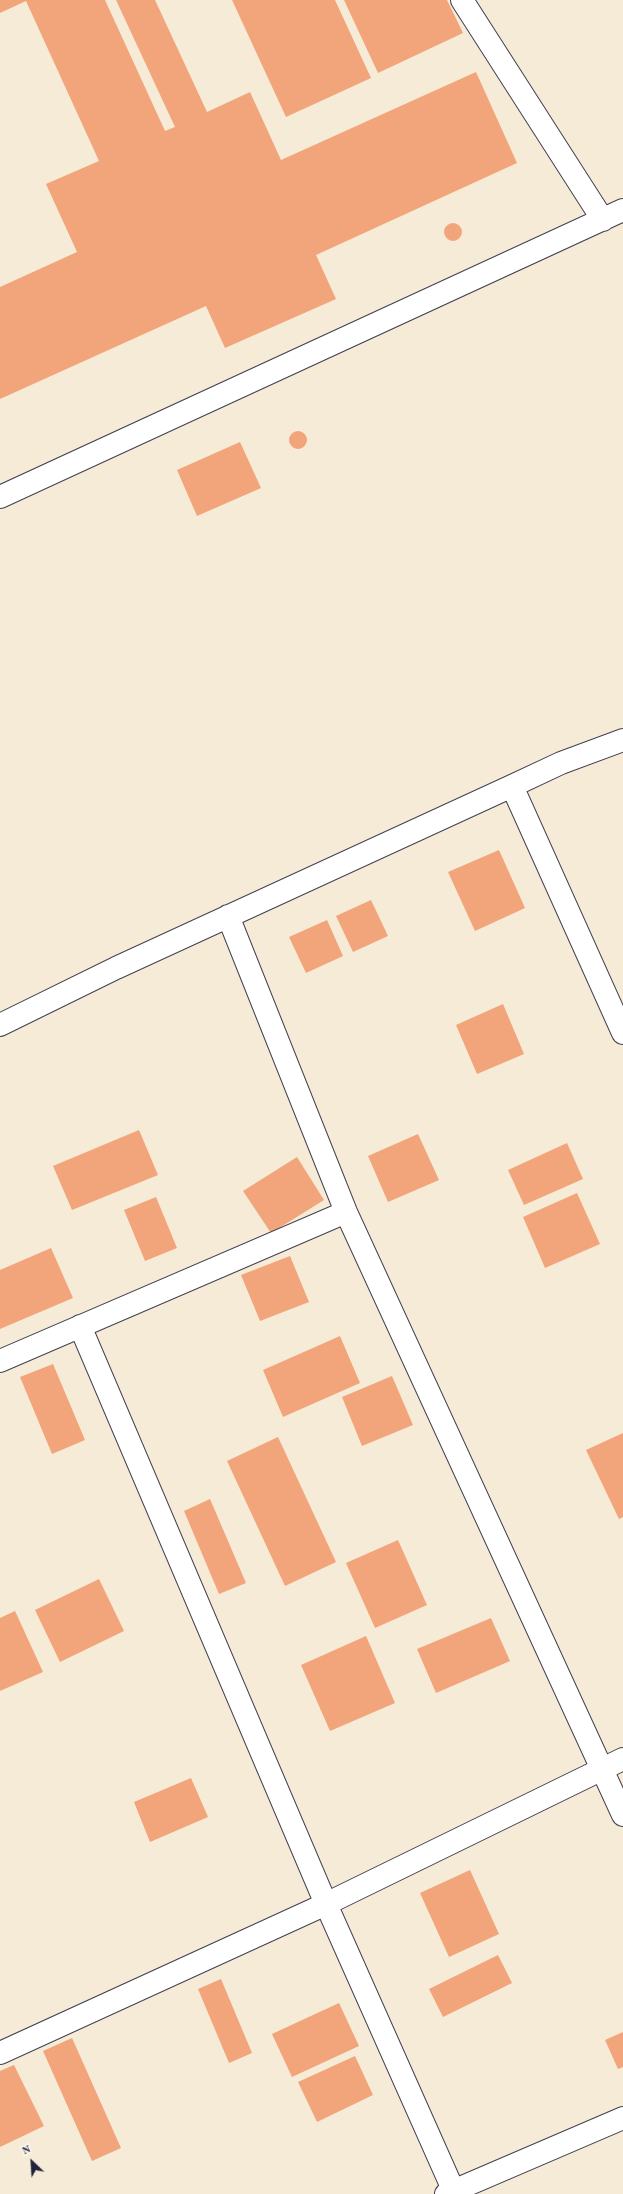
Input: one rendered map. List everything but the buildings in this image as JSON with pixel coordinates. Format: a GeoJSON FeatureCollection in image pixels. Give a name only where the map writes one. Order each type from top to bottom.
{"type":"FeatureCollection","features":[{"type":"Feature","properties":{"kind":"street"},"geometry":{"type":"LineString","coordinates":[[462,0],[602,220]]}},
{"type":"Feature","properties":{"kind":"street"},"geometry":{"type":"LineString","coordinates":[[0,498],[623,210]]}},
{"type":"Feature","properties":{"kind":"street"},"geometry":{"type":"LineString","coordinates":[[0,1025],[228,916],[512,786],[561,764],[623,740]]}},
{"type":"Feature","properties":{"kind":"street"},"geometry":{"type":"LineString","coordinates":[[512,786],[623,1033]]}},
{"type":"Feature","properties":{"kind":"street"},"geometry":{"type":"LineString","coordinates":[[228,916],[346,1212],[623,1815]]}},
{"type":"Feature","properties":{"kind":"street"},"geometry":{"type":"LineString","coordinates":[[0,1361],[346,1212]]}},
{"type":"Feature","properties":{"kind":"street"},"geometry":{"type":"LineString","coordinates":[[80,1326],[326,1904],[452,2193],[623,2118]]}},
{"type":"Feature","properties":{"kind":"street"},"geometry":{"type":"LineString","coordinates":[[0,2053],[326,1904],[601,1768],[623,1759]]}}]}
